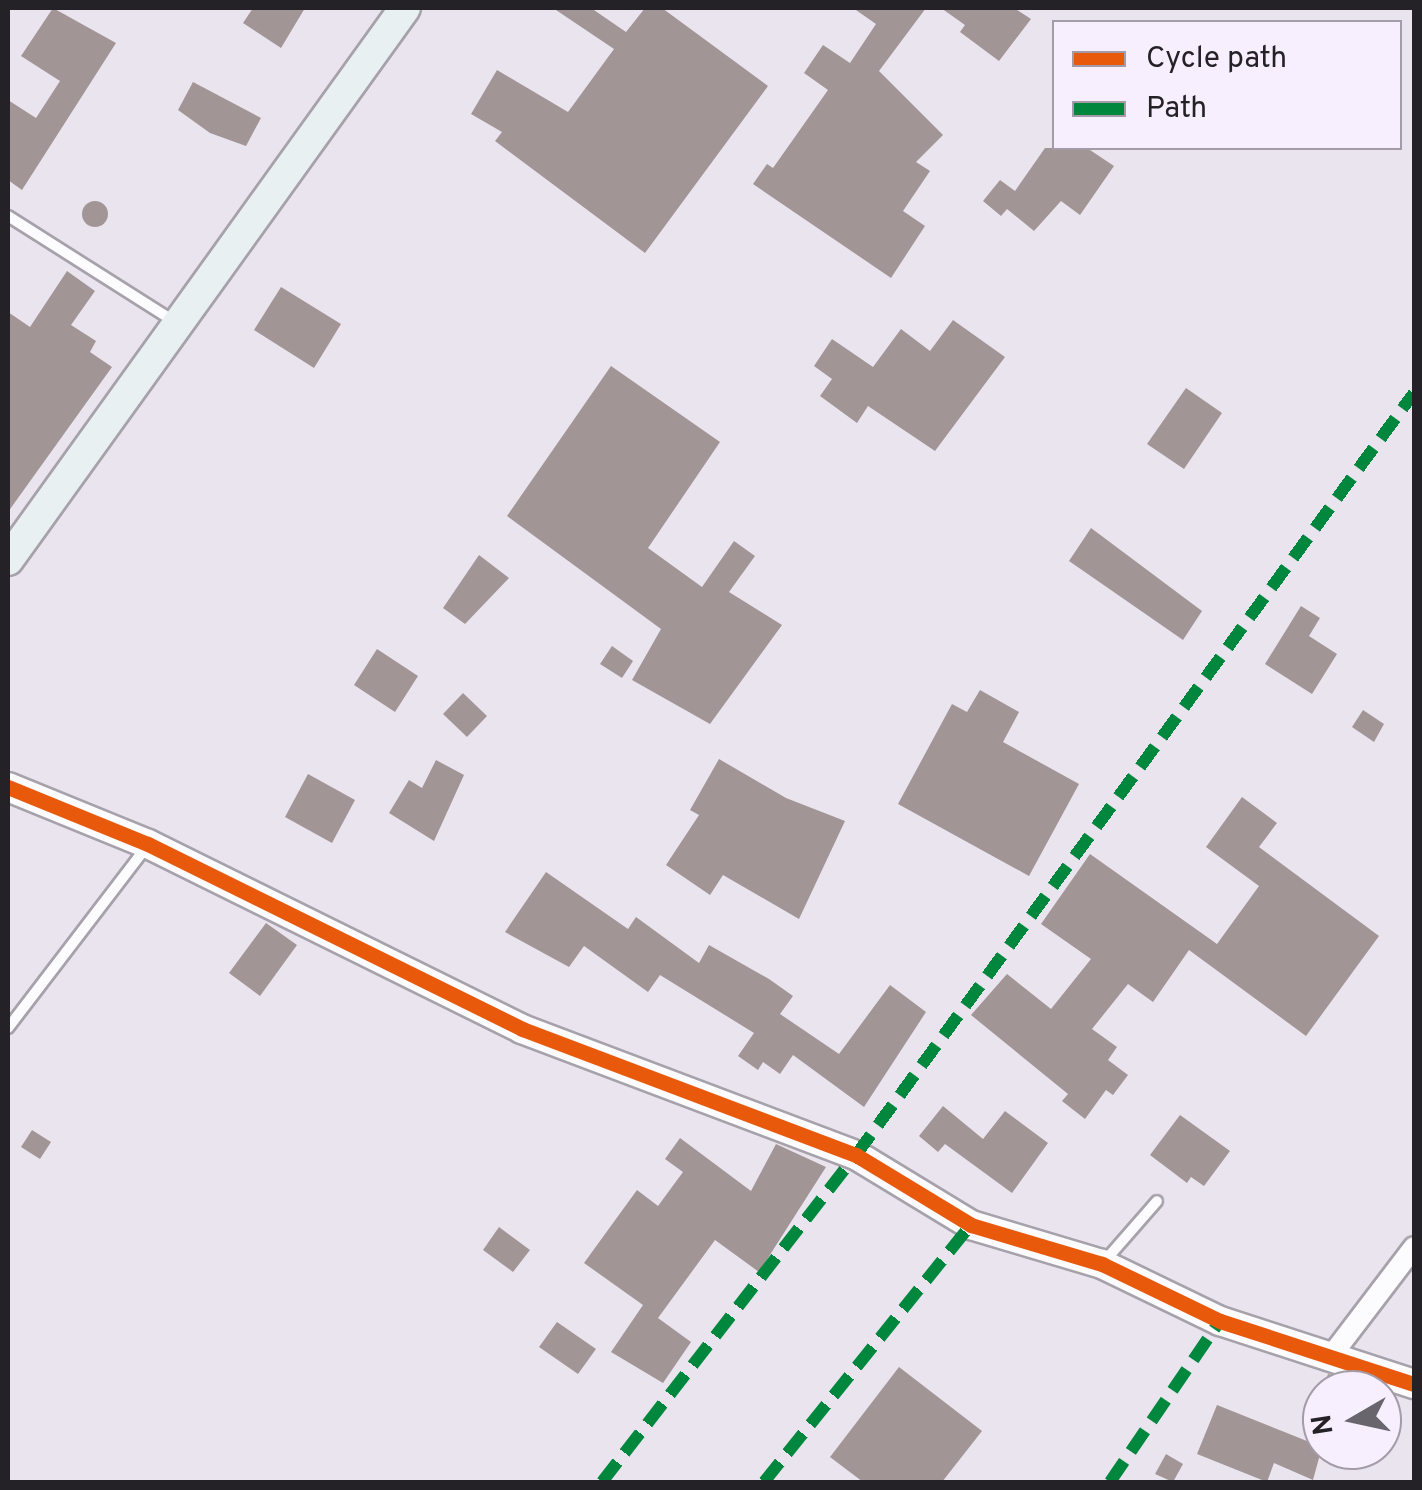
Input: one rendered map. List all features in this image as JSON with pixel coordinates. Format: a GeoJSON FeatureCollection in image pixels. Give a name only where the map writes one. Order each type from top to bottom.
{"type":"FeatureCollection","features":[{"type":"Feature","properties":{"kind":"main road"},"geometry":{"type":"LineString","coordinates":[[8,560],[405,8]]}},
{"type":"Feature","properties":{"kind":"street"},"geometry":{"type":"LineString","coordinates":[[8,787],[148,844],[522,1029],[856,1155],[970,1225],[1102,1264],[1220,1322],[1328,1360],[1414,1384]]}},
{"type":"Feature","properties":{"kind":"street"},"geometry":{"type":"LineString","coordinates":[[1328,1360],[1414,1247]]}},
{"type":"Feature","properties":{"kind":"lane"},"geometry":{"type":"LineString","coordinates":[[8,216],[180,325]]}},
{"type":"Feature","properties":{"kind":"lane"},"geometry":{"type":"LineString","coordinates":[[8,1028],[148,844]]}},
{"type":"Feature","properties":{"kind":"lane"},"geometry":{"type":"LineString","coordinates":[[1102,1264],[1157,1201]]}},
{"type":"Feature","properties":{"kind":"building"},"geometry":{"type":"Polygon","coordinates":[[[53,8],[116,43],[22,190],[8,180],[8,100],[36,118],[60,81],[21,56],[53,8]]]}},
{"type":"Feature","properties":{"kind":"building"},"geometry":{"type":"Polygon","coordinates":[[[253,8],[305,8],[281,48],[243,23],[253,8]]]}},
{"type":"Feature","properties":{"kind":"building"},"geometry":{"type":"Polygon","coordinates":[[[553,8],[591,8],[626,32],[645,8],[662,8],[768,86],[645,253],[495,141],[502,132],[471,114],[497,70],[568,112],[614,49],[553,8]]]}},
{"type":"Feature","properties":{"kind":"building"},"geometry":{"type":"Polygon","coordinates":[[[853,8],[926,8],[879,71],[943,135],[916,162],[930,171],[903,211],[925,226],[891,278],[753,184],[767,164],[773,168],[828,90],[804,73],[823,45],[850,63],[876,24],[853,8]]]}},
{"type":"Feature","properties":{"kind":"building"},"geometry":{"type":"Polygon","coordinates":[[[941,8],[1014,8],[1031,19],[999,61],[960,32],[965,25],[941,8]]]}},
{"type":"Feature","properties":{"kind":"building"},"geometry":{"type":"Polygon","coordinates":[[[193,82],[261,118],[246,146],[210,133],[178,110],[193,82]]]}},
{"type":"Feature","properties":{"kind":"building"},"geometry":{"type":"Polygon","coordinates":[[[1045,148],[1090,150],[1114,166],[1080,215],[1061,201],[1034,231],[1007,209],[1001,216],[983,201],[1000,180],[1015,191],[1045,148]]]}},
{"type":"Feature","properties":{"kind":"building"},"geometry":{"type":"Polygon","coordinates":[[[95,201],[104,205],[108,214],[104,223],[95,227],[86,223],[82,214],[86,205],[95,201]]]}},
{"type":"Feature","properties":{"kind":"building"},"geometry":{"type":"Polygon","coordinates":[[[67,271],[95,291],[71,325],[96,341],[90,352],[112,367],[8,512],[8,312],[30,327],[67,271]]]}},
{"type":"Feature","properties":{"kind":"building"},"geometry":{"type":"Polygon","coordinates":[[[281,287],[341,324],[314,368],[254,330],[281,287]]]}},
{"type":"Feature","properties":{"kind":"building"},"geometry":{"type":"Polygon","coordinates":[[[953,320],[1005,357],[935,451],[868,406],[857,423],[820,396],[832,379],[814,366],[832,339],[873,367],[901,329],[930,351],[953,320]]]}},
{"type":"Feature","properties":{"kind":"building"},"geometry":{"type":"Polygon","coordinates":[[[611,366],[720,442],[648,548],[702,587],[734,541],[755,556],[729,592],[782,625],[710,724],[632,680],[661,629],[507,516],[611,366]]]}},
{"type":"Feature","properties":{"kind":"building"},"geometry":{"type":"Polygon","coordinates":[[[1186,388],[1222,413],[1184,469],[1147,444],[1186,388]]]}},
{"type":"Feature","properties":{"kind":"building"},"geometry":{"type":"Polygon","coordinates":[[[1091,528],[1202,611],[1183,640],[1069,561],[1091,528]]]}},
{"type":"Feature","properties":{"kind":"building"},"geometry":{"type":"Polygon","coordinates":[[[479,555],[509,578],[465,624],[443,608],[479,555]]]}},
{"type":"Feature","properties":{"kind":"building"},"geometry":{"type":"Polygon","coordinates":[[[1301,606],[1320,618],[1309,636],[1337,654],[1312,694],[1265,664],[1301,606]]]}},
{"type":"Feature","properties":{"kind":"building"},"geometry":{"type":"Polygon","coordinates":[[[612,646],[633,661],[622,678],[600,664],[612,646]]]}},
{"type":"Feature","properties":{"kind":"building"},"geometry":{"type":"Polygon","coordinates":[[[377,649],[418,676],[395,712],[354,685],[377,649]]]}},
{"type":"Feature","properties":{"kind":"building"},"geometry":{"type":"Polygon","coordinates":[[[980,690],[1019,712],[1003,742],[1079,784],[1029,876],[898,804],[952,704],[967,712],[980,690]]]}},
{"type":"Feature","properties":{"kind":"building"},"geometry":{"type":"Polygon","coordinates":[[[463,693],[487,716],[467,737],[443,714],[463,693]]]}},
{"type":"Feature","properties":{"kind":"building"},"geometry":{"type":"Polygon","coordinates":[[[1363,710],[1384,724],[1374,742],[1352,727],[1363,710]]]}},
{"type":"Feature","properties":{"kind":"building"},"geometry":{"type":"Polygon","coordinates":[[[719,759],[786,798],[845,821],[799,919],[723,875],[710,895],[666,865],[699,815],[690,810],[719,759]]]}},
{"type":"Feature","properties":{"kind":"building"},"geometry":{"type":"Polygon","coordinates":[[[436,760],[464,775],[434,841],[389,813],[409,780],[422,788],[436,760]]]}},
{"type":"Feature","properties":{"kind":"building"},"geometry":{"type":"Polygon","coordinates":[[[308,774],[355,800],[332,843],[285,817],[308,774]]]}},
{"type":"Feature","properties":{"kind":"building"},"geometry":{"type":"Polygon","coordinates":[[[1242,797],[1277,823],[1259,847],[1379,936],[1306,1036],[1189,950],[1153,1002],[1128,984],[1092,1029],[1117,1047],[1108,1060],[1128,1075],[1113,1095],[1106,1090],[1085,1119],[1062,1101],[1068,1094],[971,1015],[1007,974],[1051,1009],[1091,959],[1041,924],[1090,854],[1217,944],[1259,886],[1206,847],[1242,797]]]}},
{"type":"Feature","properties":{"kind":"building"},"geometry":{"type":"Polygon","coordinates":[[[546,872],[628,929],[636,917],[699,963],[709,945],[769,979],[793,996],[780,1014],[839,1054],[890,985],[926,1012],[864,1107],[793,1055],[780,1074],[763,1062],[758,1070],[738,1056],[754,1033],[660,975],[648,992],[584,946],[569,967],[505,932],[546,872]]]}},
{"type":"Feature","properties":{"kind":"building"},"geometry":{"type":"Polygon","coordinates":[[[266,923],[297,945],[260,996],[229,973],[266,923]]]}},
{"type":"Feature","properties":{"kind":"building"},"geometry":{"type":"Polygon","coordinates":[[[943,1106],[983,1139],[1005,1111],[1048,1143],[1012,1193],[945,1144],[938,1152],[919,1136],[943,1106]]]}},
{"type":"Feature","properties":{"kind":"building"},"geometry":{"type":"Polygon","coordinates":[[[1180,1115],[1230,1151],[1204,1186],[1191,1177],[1187,1183],[1150,1155],[1180,1115]]]}},
{"type":"Feature","properties":{"kind":"building"},"geometry":{"type":"Polygon","coordinates":[[[32,1130],[51,1142],[40,1159],[21,1147],[32,1130]]]}},
{"type":"Feature","properties":{"kind":"building"},"geometry":{"type":"Polygon","coordinates":[[[680,1138],[751,1191],[776,1144],[826,1167],[759,1272],[715,1240],[658,1318],[691,1342],[663,1383],[611,1352],[643,1305],[584,1263],[637,1190],[658,1206],[683,1172],[665,1159],[680,1138]]]}},
{"type":"Feature","properties":{"kind":"building"},"geometry":{"type":"Polygon","coordinates":[[[499,1227],[530,1250],[513,1272],[483,1250],[499,1227]]]}},
{"type":"Feature","properties":{"kind":"building"},"geometry":{"type":"Polygon","coordinates":[[[557,1322],[596,1349],[578,1374],[539,1347],[557,1322]]]}},
{"type":"Feature","properties":{"kind":"building"},"geometry":{"type":"Polygon","coordinates":[[[899,1367],[982,1431],[942,1482],[863,1482],[830,1457],[899,1367]]]}},
{"type":"Feature","properties":{"kind":"building"},"geometry":{"type":"Polygon","coordinates":[[[1217,1405],[1302,1439],[1302,1470],[1316,1470],[1313,1480],[1274,1463],[1267,1482],[1197,1454],[1217,1405]]]}},
{"type":"Feature","properties":{"kind":"building"},"geometry":{"type":"Polygon","coordinates":[[[1166,1454],[1183,1464],[1173,1482],[1155,1474],[1166,1454]]]}},
{"type":"Feature","properties":{"kind":"marked path"},"geometry":{"type":"LineString","coordinates":[[602,1482],[856,1155],[1414,393]]}},
{"type":"Feature","properties":{"kind":"marked path"},"geometry":{"type":"LineString","coordinates":[[764,1482],[971,1225]]}},
{"type":"Feature","properties":{"kind":"marked path"},"geometry":{"type":"LineString","coordinates":[[1110,1482],[1220,1321]]}},
{"type":"Feature","properties":{"kind":"cycle path"},"geometry":{"type":"LineString","coordinates":[[8,787],[148,844],[522,1029],[856,1155],[971,1225],[1102,1264],[1220,1321],[1414,1384]]}}]}
